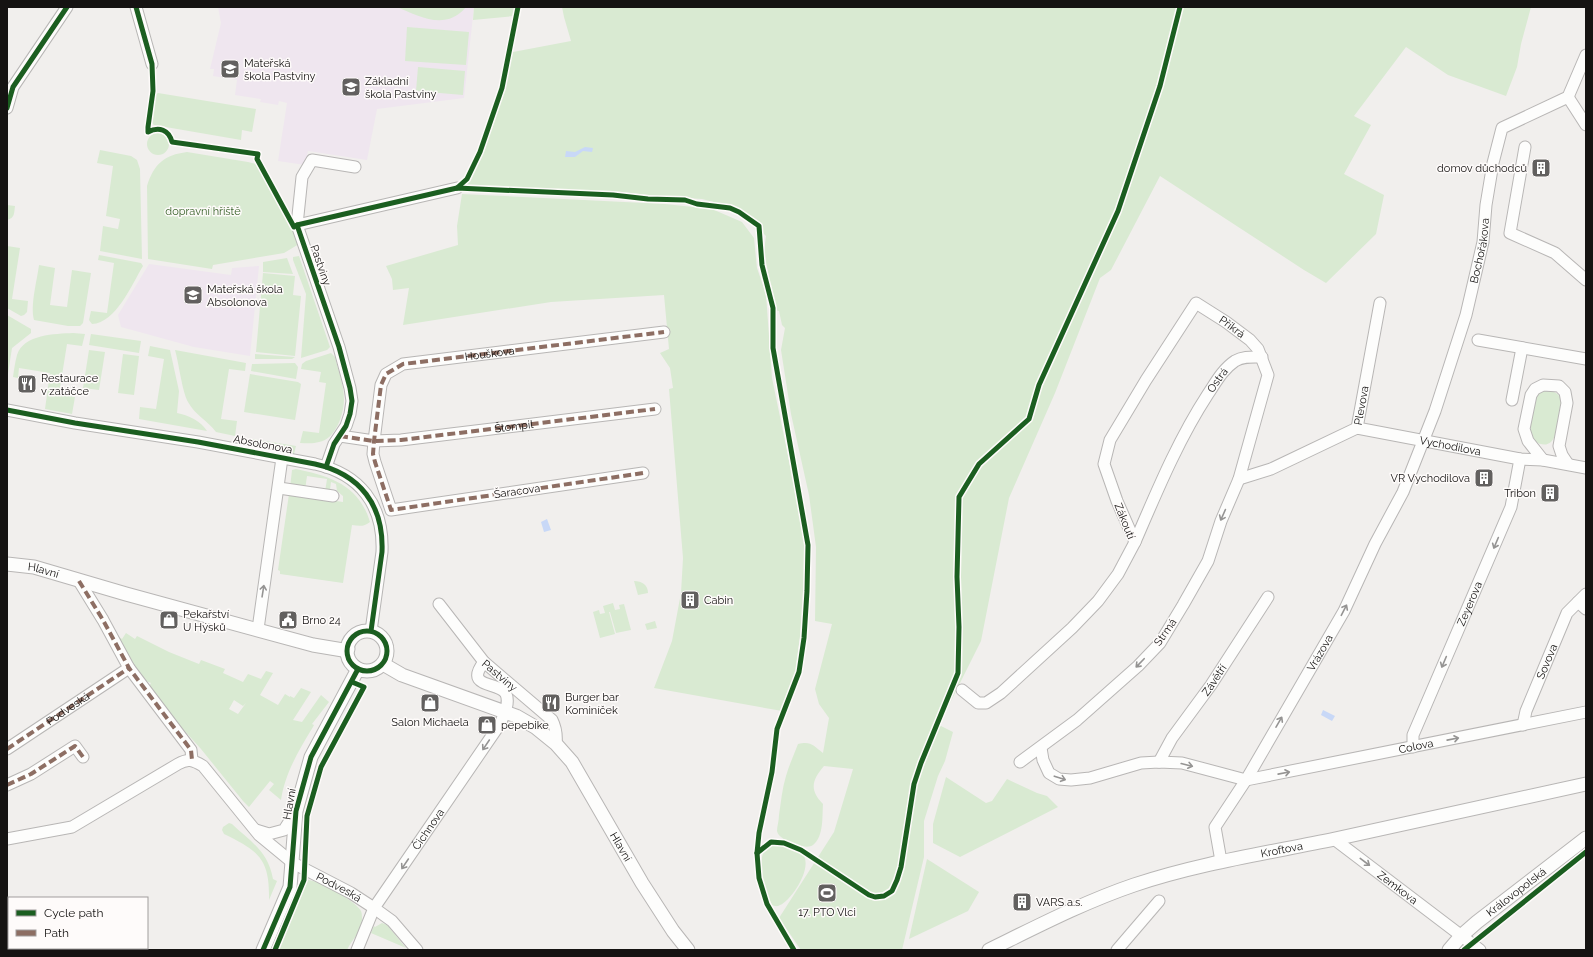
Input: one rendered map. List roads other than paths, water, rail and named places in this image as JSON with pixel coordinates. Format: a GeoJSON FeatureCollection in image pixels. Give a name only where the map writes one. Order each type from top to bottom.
{"type":"FeatureCollection","features":[{"type":"Feature","properties":{"kind":"street"},"geometry":{"type":"LineString","coordinates":[[7,108],[13,87],[67,7]]}},
{"type":"Feature","properties":{"kind":"street"},"geometry":{"type":"LineString","coordinates":[[136,7],[152,64]]}},
{"type":"Feature","properties":{"kind":"street"},"geometry":{"type":"LineString","coordinates":[[1586,55],[1568,97],[1586,125]]}},
{"type":"Feature","properties":{"kind":"street","name":"Bochořákova"},"geometry":{"type":"LineString","coordinates":[[1424,440],[1466,315],[1483,242],[1486,206],[1493,163],[1502,128],[1568,97]]}},
{"type":"Feature","properties":{"kind":"street"},"geometry":{"type":"LineString","coordinates":[[1525,147],[1510,233],[1555,253],[1586,280]]}},
{"type":"Feature","properties":{"kind":"street","name":"Pastviny"},"geometry":{"type":"LineString","coordinates":[[326,467],[332,449],[346,426],[352,401],[339,347],[297,224],[302,177],[312,160],[354,167]]}},
{"type":"Feature","properties":{"kind":"street"},"geometry":{"type":"LineString","coordinates":[[297,224],[458,188]]}},
{"type":"Feature","properties":{"kind":"street","name":"Příkrá"},"geometry":{"type":"LineString","coordinates":[[1196,303],[1226,322],[1250,340],[1258,349],[1262,357]]}},
{"type":"Feature","properties":{"kind":"street","name":"Zákoutí"},"geometry":{"type":"LineString","coordinates":[[962,690],[978,703],[986,703],[1001,693],[1072,628],[1098,601],[1118,574],[1135,542],[1117,502],[1104,464],[1110,440],[1146,380],[1196,303]]}},
{"type":"Feature","properties":{"kind":"street","name":"Plevova"},"geometry":{"type":"LineString","coordinates":[[1239,479],[1271,469],[1357,428],[1380,303]]}},
{"type":"Feature","properties":{"kind":"street","name":"Houškova"},"geometry":{"type":"LineString","coordinates":[[374,441],[381,384],[386,374],[403,364],[664,332]]}},
{"type":"Feature","properties":{"kind":"street"},"geometry":{"type":"LineString","coordinates":[[1478,340],[1586,359]]}},
{"type":"Feature","properties":{"kind":"street"},"geometry":{"type":"LineString","coordinates":[[1512,400],[1522,348]]}},
{"type":"Feature","properties":{"kind":"street","name":"Ostrá"},"geometry":{"type":"LineString","coordinates":[[1135,542],[1163,478],[1194,415],[1220,375],[1234,362],[1243,357],[1262,357]]}},
{"type":"Feature","properties":{"kind":"street"},"geometry":{"type":"LineString","coordinates":[[1239,479],[1268,375],[1262,357]]}},
{"type":"Feature","properties":{"kind":"street"},"geometry":{"type":"LineString","coordinates":[[1543,460],[1528,441],[1524,428],[1531,395],[1535,388],[1544,385],[1559,386],[1565,392],[1567,403],[1559,446],[1562,455],[1568,464]]}},
{"type":"Feature","properties":{"kind":"street","name":"Štompil"},"geometry":{"type":"LineString","coordinates":[[374,441],[400,440],[655,409]]}},
{"type":"Feature","properties":{"kind":"street","name":"Absolonova"},"geometry":{"type":"LineString","coordinates":[[7,410],[75,423],[198,442],[326,467],[342,473],[353,480],[371,500],[380,523],[383,540],[371,631]]}},
{"type":"Feature","properties":{"kind":"street","name":"Vychodilova"},"geometry":{"type":"LineString","coordinates":[[1357,428],[1520,459],[1543,460],[1586,468]]}},
{"type":"Feature","properties":{"kind":"street"},"geometry":{"type":"LineString","coordinates":[[340,436],[374,441]]}},
{"type":"Feature","properties":{"kind":"street","name":"Vrázova"},"geometry":{"type":"LineString","coordinates":[[1220,861],[1215,827],[1246,780],[1344,611],[1375,544],[1403,492],[1424,440]]}},
{"type":"Feature","properties":{"kind":"street","name":"Šaracova"},"geometry":{"type":"LineString","coordinates":[[374,441],[373,454],[391,510],[643,473]]}},
{"type":"Feature","properties":{"kind":"street","name":"Absolonova"},"geometry":{"type":"LineString","coordinates":[[258,629],[282,458]]}},
{"type":"Feature","properties":{"kind":"street","name":"Zeyerova"},"geometry":{"type":"LineString","coordinates":[[1413,747],[1413,735],[1511,507],[1520,459]]}},
{"type":"Feature","properties":{"kind":"street","name":"Strmá"},"geometry":{"type":"LineString","coordinates":[[1020,762],[1041,748],[1108,694],[1160,643],[1208,561],[1221,521],[1239,479]]}},
{"type":"Feature","properties":{"kind":"street"},"geometry":{"type":"LineString","coordinates":[[278,488],[333,496]]}},
{"type":"Feature","properties":{"kind":"street","name":"Hlavní"},"geometry":{"type":"LineString","coordinates":[[7,564],[34,567],[78,581],[313,645],[343,650],[348,649]]}},
{"type":"Feature","properties":{"kind":"street"},"geometry":{"type":"LineString","coordinates":[[7,839],[72,827],[185,760],[192,760],[191,750],[129,668],[103,620],[78,581]]}},
{"type":"Feature","properties":{"kind":"street","name":"Závětří"},"geometry":{"type":"LineString","coordinates":[[1159,762],[1172,738],[1211,685],[1268,597]]}},
{"type":"Feature","properties":{"kind":"street","name":"Sovova"},"geometry":{"type":"LineString","coordinates":[[1523,725],[1526,711],[1567,613],[1583,601]]}},
{"type":"Feature","properties":{"kind":"street","name":"Pastviny"},"geometry":{"type":"LineString","coordinates":[[439,604],[484,662],[551,719],[556,726],[556,744]]}},
{"type":"Feature","properties":{"kind":"street"},"geometry":{"type":"LineString","coordinates":[[371,631],[381,637],[387,647],[386,659],[378,668],[364,671],[358,669],[350,660],[348,649],[349,643],[357,634],[371,631]]}},
{"type":"Feature","properties":{"kind":"street"},"geometry":{"type":"LineString","coordinates":[[484,662],[480,668],[479,677],[482,682],[488,686],[504,690],[506,694],[505,711]]}},
{"type":"Feature","properties":{"kind":"street","name":"Hlavní"},"geometry":{"type":"LineString","coordinates":[[383,664],[402,675],[505,711],[527,721],[556,744],[572,762],[642,883],[673,931],[688,950]]}},
{"type":"Feature","properties":{"kind":"street","name":"Podveská"},"geometry":{"type":"LineString","coordinates":[[7,749],[129,668]]}},
{"type":"Feature","properties":{"kind":"street","name":"Hlavní"},"geometry":{"type":"LineString","coordinates":[[264,950],[290,887],[296,811],[311,757],[358,669]]}},
{"type":"Feature","properties":{"kind":"street","name":"Čichnova"},"geometry":{"type":"LineString","coordinates":[[357,950],[374,908],[500,724],[505,711]]}},
{"type":"Feature","properties":{"kind":"street","name":"Colova"},"geometry":{"type":"LineString","coordinates":[[1246,780],[1586,712]]}},
{"type":"Feature","properties":{"kind":"street"},"geometry":{"type":"LineString","coordinates":[[7,785],[31,774],[75,746],[83,758]]}},
{"type":"Feature","properties":{"kind":"street"},"geometry":{"type":"LineString","coordinates":[[1041,748],[1043,760],[1049,773],[1059,779],[1071,780],[1090,778],[1141,763],[1159,762],[1182,763],[1246,780]]}},
{"type":"Feature","properties":{"kind":"street","name":"Podveská"},"geometry":{"type":"LineString","coordinates":[[192,760],[203,766],[256,830],[293,863],[351,893],[374,908],[392,922],[417,950]]}},
{"type":"Feature","properties":{"kind":"street","name":"Kroftova"},"geometry":{"type":"LineString","coordinates":[[989,950],[1054,918],[1123,889],[1220,861],[1334,839],[1586,784]]}},
{"type":"Feature","properties":{"kind":"street"},"geometry":{"type":"LineString","coordinates":[[256,830],[269,834],[284,830],[296,811]]}},
{"type":"Feature","properties":{"kind":"street","name":"Královopolská"},"geometry":{"type":"LineString","coordinates":[[1449,950],[1461,936],[1477,922],[1586,838]]}},
{"type":"Feature","properties":{"kind":"street","name":"Zemkova"},"geometry":{"type":"LineString","coordinates":[[1334,839],[1480,950]]}},
{"type":"Feature","properties":{"kind":"street"},"geometry":{"type":"LineString","coordinates":[[1117,950],[1158,901]]}},
{"type":"Feature","properties":{"kind":"water"},"geometry":{"type":"Polygon","coordinates":[[[585,147],[593,148],[592,152],[583,151],[575,157],[565,157],[566,151],[575,152],[585,147]]]}},
{"type":"Feature","properties":{"kind":"water"},"geometry":{"type":"Polygon","coordinates":[[[547,519],[551,530],[544,532],[541,522],[547,519]]]}},
{"type":"Feature","properties":{"kind":"water"},"geometry":{"type":"Polygon","coordinates":[[[1323,710],[1335,716],[1332,721],[1321,715],[1323,710]]]}},
{"type":"Feature","properties":{"kind":"place","name":"Mateřská škola Pastviny"},"geometry":{"type":"Point","coordinates":[230,69]}},
{"type":"Feature","properties":{"kind":"place","name":"Základní škola Pastviny"},"geometry":{"type":"Point","coordinates":[351,87]}},
{"type":"Feature","properties":{"kind":"place","name":"domov důchodců"},"geometry":{"type":"Point","coordinates":[1541,168]}},
{"type":"Feature","properties":{"kind":"place","name":"Mateřská škola Absolonova"},"geometry":{"type":"Point","coordinates":[193,295]}},
{"type":"Feature","properties":{"kind":"place","name":"Restaurace v zatáčce"},"geometry":{"type":"Point","coordinates":[27,384]}},
{"type":"Feature","properties":{"kind":"place","name":"VR Vychodilova"},"geometry":{"type":"Point","coordinates":[1484,478]}},
{"type":"Feature","properties":{"kind":"place","name":"Tribon"},"geometry":{"type":"Point","coordinates":[1550,493]}},
{"type":"Feature","properties":{"kind":"place","name":"Cabin"},"geometry":{"type":"Point","coordinates":[690,600]}},
{"type":"Feature","properties":{"kind":"place","name":"Pekařství U Hýsků"},"geometry":{"type":"Point","coordinates":[169,620]}},
{"type":"Feature","properties":{"kind":"place","name":"Brno 24"},"geometry":{"type":"Point","coordinates":[288,620]}},
{"type":"Feature","properties":{"kind":"place","name":"Salon Michaela"},"geometry":{"type":"Point","coordinates":[430,703]}},
{"type":"Feature","properties":{"kind":"place","name":"Burger bar Kominíček"},"geometry":{"type":"Point","coordinates":[551,703]}},
{"type":"Feature","properties":{"kind":"place","name":"pepebike"},"geometry":{"type":"Point","coordinates":[487,725]}},
{"type":"Feature","properties":{"kind":"place","name":"17. PTO Vlci"},"geometry":{"type":"Point","coordinates":[827,893]}},
{"type":"Feature","properties":{"kind":"place","name":"VARS a.s."},"geometry":{"type":"Point","coordinates":[1022,902]}},
{"type":"Feature","properties":{"kind":"park label","name":"dopravní hřiště"},"geometry":{"type":"Point","coordinates":[203,211]}}]}
